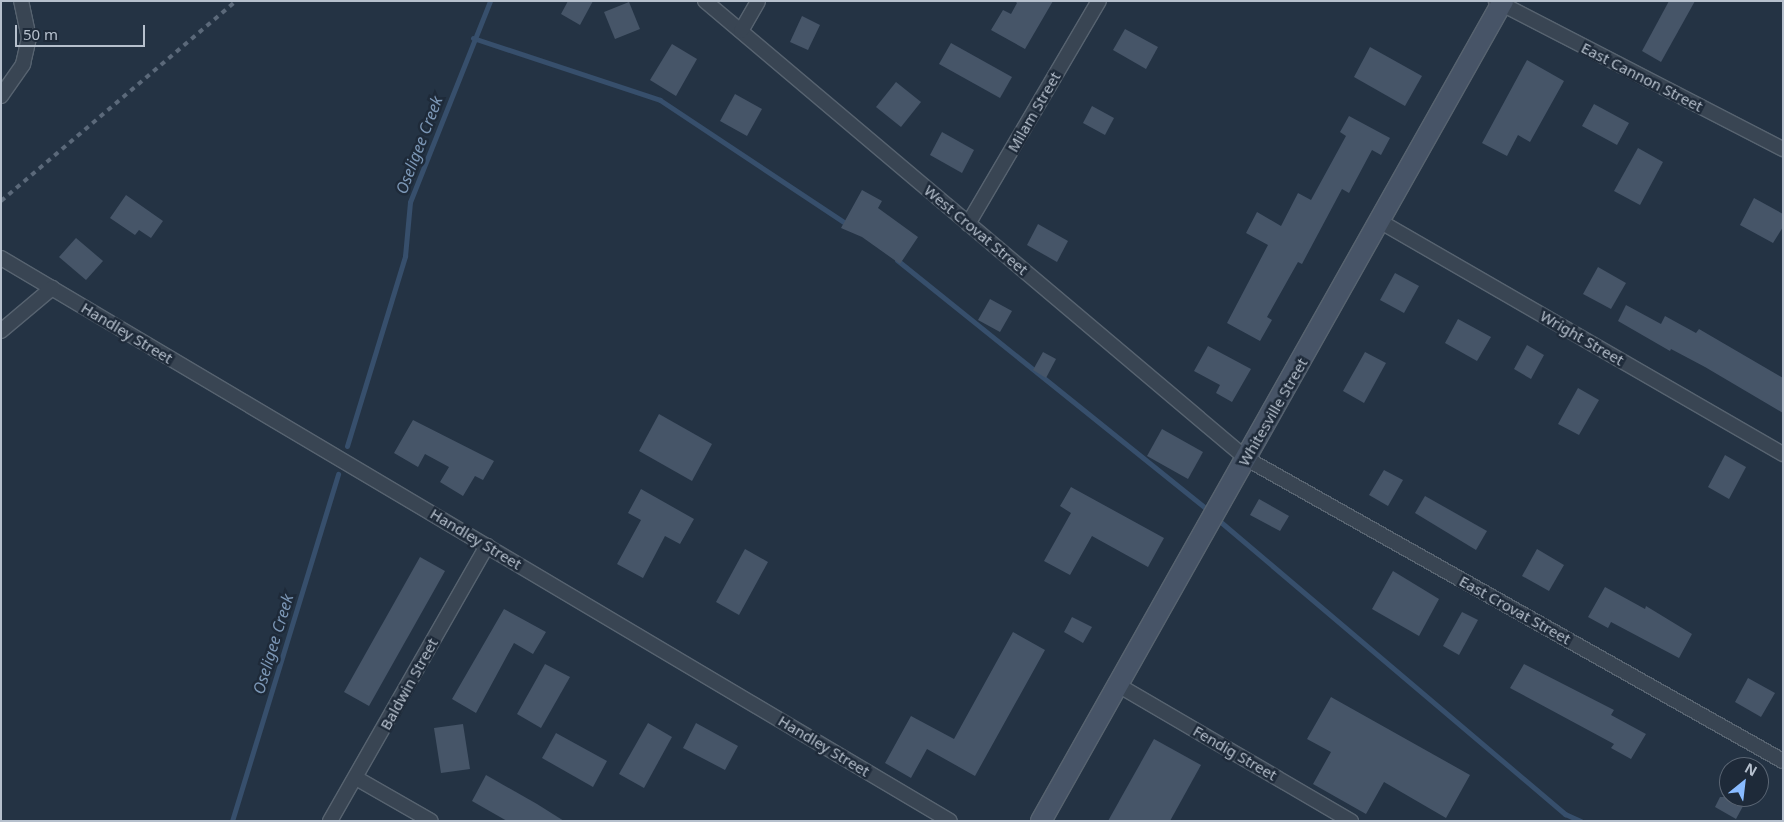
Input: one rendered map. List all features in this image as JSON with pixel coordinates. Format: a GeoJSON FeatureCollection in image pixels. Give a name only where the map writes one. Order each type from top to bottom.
{"type":"FeatureCollection","features":[{"type":"Feature","properties":{"kind":"main road","name":"Whitesville Street"},"geometry":{"type":"LineString","coordinates":[[1041,821],[1381,222],[1500,2]]}},
{"type":"Feature","properties":{"kind":"street"},"geometry":{"type":"LineString","coordinates":[[1,96],[23,64],[29,38],[21,1]]}},
{"type":"Feature","properties":{"kind":"street","name":"West Crovat Street"},"geometry":{"type":"LineString","coordinates":[[705,1],[1247,459]]}},
{"type":"Feature","properties":{"kind":"street"},"geometry":{"type":"LineString","coordinates":[[741,31],[758,1]]}},
{"type":"Feature","properties":{"kind":"street","name":"Milam Street"},"geometry":{"type":"LineString","coordinates":[[968,224],[1099,1]]}},
{"type":"Feature","properties":{"kind":"street","name":"East Cannon Street"},"geometry":{"type":"LineString","coordinates":[[1500,2],[1783,149]]}},
{"type":"Feature","properties":{"kind":"street","name":"Wright Street"},"geometry":{"type":"LineString","coordinates":[[1381,222],[1783,454]]}},
{"type":"Feature","properties":{"kind":"street","name":"Handley Street"},"geometry":{"type":"LineString","coordinates":[[1,258],[950,821]]}},
{"type":"Feature","properties":{"kind":"street"},"geometry":{"type":"LineString","coordinates":[[1,331],[52,288]]}},
{"type":"Feature","properties":{"kind":"street","name":"East Crovat Street"},"geometry":{"type":"LineString","coordinates":[[1247,459],[1783,761]]}},
{"type":"Feature","properties":{"kind":"street","name":"Baldwin Street"},"geometry":{"type":"LineString","coordinates":[[330,821],[487,546]]}},
{"type":"Feature","properties":{"kind":"street","name":"Fendig Street"},"geometry":{"type":"LineString","coordinates":[[1118,685],[1351,821]]}},
{"type":"Feature","properties":{"kind":"street"},"geometry":{"type":"LineString","coordinates":[[356,778],[431,821]]}},
{"type":"Feature","properties":{"kind":"building"},"geometry":{"type":"Polygon","coordinates":[[[568,1],[593,1],[580,25],[561,14],[568,1]]]}},
{"type":"Feature","properties":{"kind":"building"},"geometry":{"type":"Polygon","coordinates":[[[1015,1],[1053,1],[1025,49],[991,30],[1003,10],[1011,14],[1017,3],[1015,1]]]}},
{"type":"Feature","properties":{"kind":"building"},"geometry":{"type":"Polygon","coordinates":[[[1669,1],[1695,1],[1661,62],[1642,51],[1669,1]]]}},
{"type":"Feature","properties":{"kind":"building"},"geometry":{"type":"Polygon","coordinates":[[[629,2],[640,29],[615,39],[604,12],[629,2]]]}},
{"type":"Feature","properties":{"kind":"building"},"geometry":{"type":"Polygon","coordinates":[[[802,16],[820,25],[808,50],[790,42],[802,16]]]}},
{"type":"Feature","properties":{"kind":"building"},"geometry":{"type":"Polygon","coordinates":[[[1125,29],[1158,47],[1146,69],[1113,50],[1125,29]]]}},
{"type":"Feature","properties":{"kind":"building"},"geometry":{"type":"Polygon","coordinates":[[[951,43],[1012,77],[1000,98],[939,64],[951,43]]]}},
{"type":"Feature","properties":{"kind":"building"},"geometry":{"type":"Polygon","coordinates":[[[672,44],[697,59],[676,96],[650,80],[672,44]]]}},
{"type":"Feature","properties":{"kind":"building"},"geometry":{"type":"Polygon","coordinates":[[[1370,47],[1422,76],[1405,106],[1354,77],[1370,47]]]}},
{"type":"Feature","properties":{"kind":"building"},"geometry":{"type":"Polygon","coordinates":[[[1527,60],[1564,81],[1530,142],[1518,135],[1507,156],[1482,143],[1527,60]]]}},
{"type":"Feature","properties":{"kind":"building"},"geometry":{"type":"Polygon","coordinates":[[[896,82],[921,102],[901,127],[876,107],[896,82]]]}},
{"type":"Feature","properties":{"kind":"building"},"geometry":{"type":"Polygon","coordinates":[[[735,94],[762,109],[747,136],[720,121],[735,94]]]}},
{"type":"Feature","properties":{"kind":"building"},"geometry":{"type":"Polygon","coordinates":[[[1594,104],[1629,123],[1617,145],[1582,126],[1594,104]]]}},
{"type":"Feature","properties":{"kind":"building"},"geometry":{"type":"Polygon","coordinates":[[[1092,106],[1114,118],[1105,135],[1083,123],[1092,106]]]}},
{"type":"Feature","properties":{"kind":"building"},"geometry":{"type":"Polygon","coordinates":[[[1349,116],[1390,138],[1381,155],[1372,150],[1349,193],[1342,189],[1302,264],[1298,262],[1267,317],[1272,320],[1260,341],[1227,323],[1268,245],[1246,233],[1257,212],[1281,226],[1298,193],[1311,200],[1346,136],[1340,132],[1349,116]]]}},
{"type":"Feature","properties":{"kind":"building"},"geometry":{"type":"Polygon","coordinates":[[[942,132],[974,150],[962,173],[930,155],[942,132]]]}},
{"type":"Feature","properties":{"kind":"building"},"geometry":{"type":"Polygon","coordinates":[[[1638,148],[1663,162],[1640,205],[1614,191],[1638,148]]]}},
{"type":"Feature","properties":{"kind":"building"},"geometry":{"type":"Polygon","coordinates":[[[862,190],[882,201],[878,208],[918,237],[900,264],[862,237],[841,228],[862,190]]]}},
{"type":"Feature","properties":{"kind":"building"},"geometry":{"type":"Polygon","coordinates":[[[126,195],[163,221],[151,238],[139,230],[135,235],[110,218],[126,195]]]}},
{"type":"Feature","properties":{"kind":"building"},"geometry":{"type":"Polygon","coordinates":[[[1754,198],[1783,214],[1783,227],[1773,243],[1740,225],[1754,198]]]}},
{"type":"Feature","properties":{"kind":"building"},"geometry":{"type":"Polygon","coordinates":[[[1038,224],[1068,241],[1057,262],[1027,245],[1038,224]]]}},
{"type":"Feature","properties":{"kind":"building"},"geometry":{"type":"Polygon","coordinates":[[[76,238],[103,261],[86,280],[59,257],[76,238]]]}},
{"type":"Feature","properties":{"kind":"building"},"geometry":{"type":"Polygon","coordinates":[[[1598,267],[1626,283],[1611,309],[1583,294],[1598,267]]]}},
{"type":"Feature","properties":{"kind":"building"},"geometry":{"type":"Polygon","coordinates":[[[1395,273],[1419,286],[1404,313],[1380,300],[1395,273]]]}},
{"type":"Feature","properties":{"kind":"building"},"geometry":{"type":"Polygon","coordinates":[[[990,299],[1012,311],[1000,332],[978,320],[990,299]]]}},
{"type":"Feature","properties":{"kind":"building"},"geometry":{"type":"Polygon","coordinates":[[[1626,305],[1661,324],[1665,316],[1696,333],[1699,329],[1783,378],[1783,413],[1705,367],[1671,349],[1670,351],[1618,321],[1626,305]]]}},
{"type":"Feature","properties":{"kind":"building"},"geometry":{"type":"Polygon","coordinates":[[[1458,319],[1491,337],[1477,361],[1445,343],[1458,319]]]}},
{"type":"Feature","properties":{"kind":"building"},"geometry":{"type":"Polygon","coordinates":[[[1527,345],[1544,355],[1531,379],[1514,369],[1527,345]]]}},
{"type":"Feature","properties":{"kind":"building"},"geometry":{"type":"Polygon","coordinates":[[[1208,346],[1251,369],[1232,402],[1216,393],[1220,385],[1194,371],[1208,346]]]}},
{"type":"Feature","properties":{"kind":"building"},"geometry":{"type":"Polygon","coordinates":[[[1043,352],[1056,359],[1046,378],[1033,370],[1043,352]]]}},
{"type":"Feature","properties":{"kind":"building"},"geometry":{"type":"Polygon","coordinates":[[[1365,352],[1386,363],[1364,403],[1343,391],[1365,352]]]}},
{"type":"Feature","properties":{"kind":"building"},"geometry":{"type":"Polygon","coordinates":[[[1578,388],[1599,400],[1579,435],[1558,424],[1578,388]]]}},
{"type":"Feature","properties":{"kind":"building"},"geometry":{"type":"Polygon","coordinates":[[[659,414],[712,444],[692,481],[639,451],[659,414]]]}},
{"type":"Feature","properties":{"kind":"building"},"geometry":{"type":"Polygon","coordinates":[[[413,420],[494,461],[483,480],[475,476],[463,496],[440,482],[449,467],[425,454],[418,467],[394,453],[413,420]]]}},
{"type":"Feature","properties":{"kind":"building"},"geometry":{"type":"Polygon","coordinates":[[[1162,429],[1203,452],[1188,479],[1147,456],[1162,429]]]}},
{"type":"Feature","properties":{"kind":"building"},"geometry":{"type":"Polygon","coordinates":[[[1725,455],[1746,467],[1729,499],[1708,487],[1725,455]]]}},
{"type":"Feature","properties":{"kind":"building"},"geometry":{"type":"Polygon","coordinates":[[[1384,470],[1403,480],[1388,506],[1369,495],[1384,470]]]}},
{"type":"Feature","properties":{"kind":"building"},"geometry":{"type":"Polygon","coordinates":[[[1071,487],[1164,538],[1148,567],[1092,536],[1070,575],[1044,561],[1071,513],[1060,506],[1071,487]]]}},
{"type":"Feature","properties":{"kind":"building"},"geometry":{"type":"Polygon","coordinates":[[[641,489],[694,519],[680,544],[665,536],[643,578],[617,564],[641,520],[628,513],[641,489]]]}},
{"type":"Feature","properties":{"kind":"building"},"geometry":{"type":"Polygon","coordinates":[[[1425,496],[1487,531],[1476,550],[1415,513],[1425,496]]]}},
{"type":"Feature","properties":{"kind":"building"},"geometry":{"type":"Polygon","coordinates":[[[1259,499],[1289,516],[1280,531],[1250,515],[1259,499]]]}},
{"type":"Feature","properties":{"kind":"building"},"geometry":{"type":"Polygon","coordinates":[[[745,549],[768,562],[739,615],[716,602],[745,549]]]}},
{"type":"Feature","properties":{"kind":"building"},"geometry":{"type":"Polygon","coordinates":[[[1537,549],[1564,565],[1549,591],[1522,576],[1537,549]]]}},
{"type":"Feature","properties":{"kind":"building"},"geometry":{"type":"Polygon","coordinates":[[[420,557],[445,571],[369,706],[344,692],[420,557]]]}},
{"type":"Feature","properties":{"kind":"building"},"geometry":{"type":"Polygon","coordinates":[[[1393,571],[1439,599],[1419,636],[1372,609],[1393,571]]]}},
{"type":"Feature","properties":{"kind":"building"},"geometry":{"type":"Polygon","coordinates":[[[1605,587],[1645,609],[1646,606],[1692,634],[1679,658],[1611,622],[1608,628],[1588,617],[1605,587]]]}},
{"type":"Feature","properties":{"kind":"building"},"geometry":{"type":"Polygon","coordinates":[[[504,609],[546,632],[533,654],[514,643],[476,713],[452,699],[504,609]]]}},
{"type":"Feature","properties":{"kind":"building"},"geometry":{"type":"Polygon","coordinates":[[[1462,612],[1478,620],[1459,655],[1443,646],[1462,612]]]}},
{"type":"Feature","properties":{"kind":"building"},"geometry":{"type":"Polygon","coordinates":[[[1072,617],[1092,627],[1083,643],[1064,632],[1072,617]]]}},
{"type":"Feature","properties":{"kind":"building"},"geometry":{"type":"Polygon","coordinates":[[[1013,632],[1045,650],[975,776],[927,749],[911,778],[885,763],[911,716],[954,739],[1013,632]]]}},
{"type":"Feature","properties":{"kind":"building"},"geometry":{"type":"Polygon","coordinates":[[[545,664],[570,677],[541,728],[517,714],[545,664]]]}},
{"type":"Feature","properties":{"kind":"building"},"geometry":{"type":"Polygon","coordinates":[[[1524,664],[1614,710],[1611,715],[1646,734],[1631,759],[1611,748],[1614,744],[1510,688],[1524,664]]]}},
{"type":"Feature","properties":{"kind":"building"},"geometry":{"type":"Polygon","coordinates":[[[1748,678],[1775,693],[1761,717],[1735,702],[1748,678]]]}},
{"type":"Feature","properties":{"kind":"building"},"geometry":{"type":"Polygon","coordinates":[[[1331,697],[1470,775],[1446,818],[1384,782],[1366,814],[1313,784],[1331,752],[1307,739],[1331,697]]]}},
{"type":"Feature","properties":{"kind":"building"},"geometry":{"type":"Polygon","coordinates":[[[648,723],[672,737],[644,788],[619,774],[648,723]]]}},
{"type":"Feature","properties":{"kind":"building"},"geometry":{"type":"Polygon","coordinates":[[[696,723],[738,746],[725,770],[683,748],[696,723]]]}},
{"type":"Feature","properties":{"kind":"building"},"geometry":{"type":"Polygon","coordinates":[[[463,724],[470,769],[441,773],[434,728],[463,724]]]}},
{"type":"Feature","properties":{"kind":"building"},"geometry":{"type":"Polygon","coordinates":[[[556,733],[607,761],[593,787],[542,758],[556,733]]]}},
{"type":"Feature","properties":{"kind":"building"},"geometry":{"type":"Polygon","coordinates":[[[1154,739],[1201,765],[1170,821],[1108,821],[1154,739]]]}},
{"type":"Feature","properties":{"kind":"building"},"geometry":{"type":"Polygon","coordinates":[[[486,775],[564,821],[507,821],[472,801],[486,775]]]}},
{"type":"Feature","properties":{"kind":"building"},"geometry":{"type":"Polygon","coordinates":[[[1719,799],[1719,807],[1743,807],[1736,819],[1715,807],[1719,799]]]}},
{"type":"Feature","properties":{"kind":"waterway","name":"Oseligee Creek"},"geometry":{"type":"LineString","coordinates":[[347,446],[405,256],[410,202],[490,1]]}},
{"type":"Feature","properties":{"kind":"waterway"},"geometry":{"type":"LineString","coordinates":[[473,38],[660,100],[850,226]]}},
{"type":"Feature","properties":{"kind":"waterway"},"geometry":{"type":"LineString","coordinates":[[897,260],[1210,512]]}},
{"type":"Feature","properties":{"kind":"waterway","name":"Oseligee Creek"},"geometry":{"type":"LineString","coordinates":[[232,821],[338,474]]}},
{"type":"Feature","properties":{"kind":"waterway"},"geometry":{"type":"LineString","coordinates":[[1216,518],[1565,814],[1581,821]]}},
{"type":"Feature","properties":{"kind":"railway"},"geometry":{"type":"LineString","coordinates":[[1,201],[236,1]]}}]}
